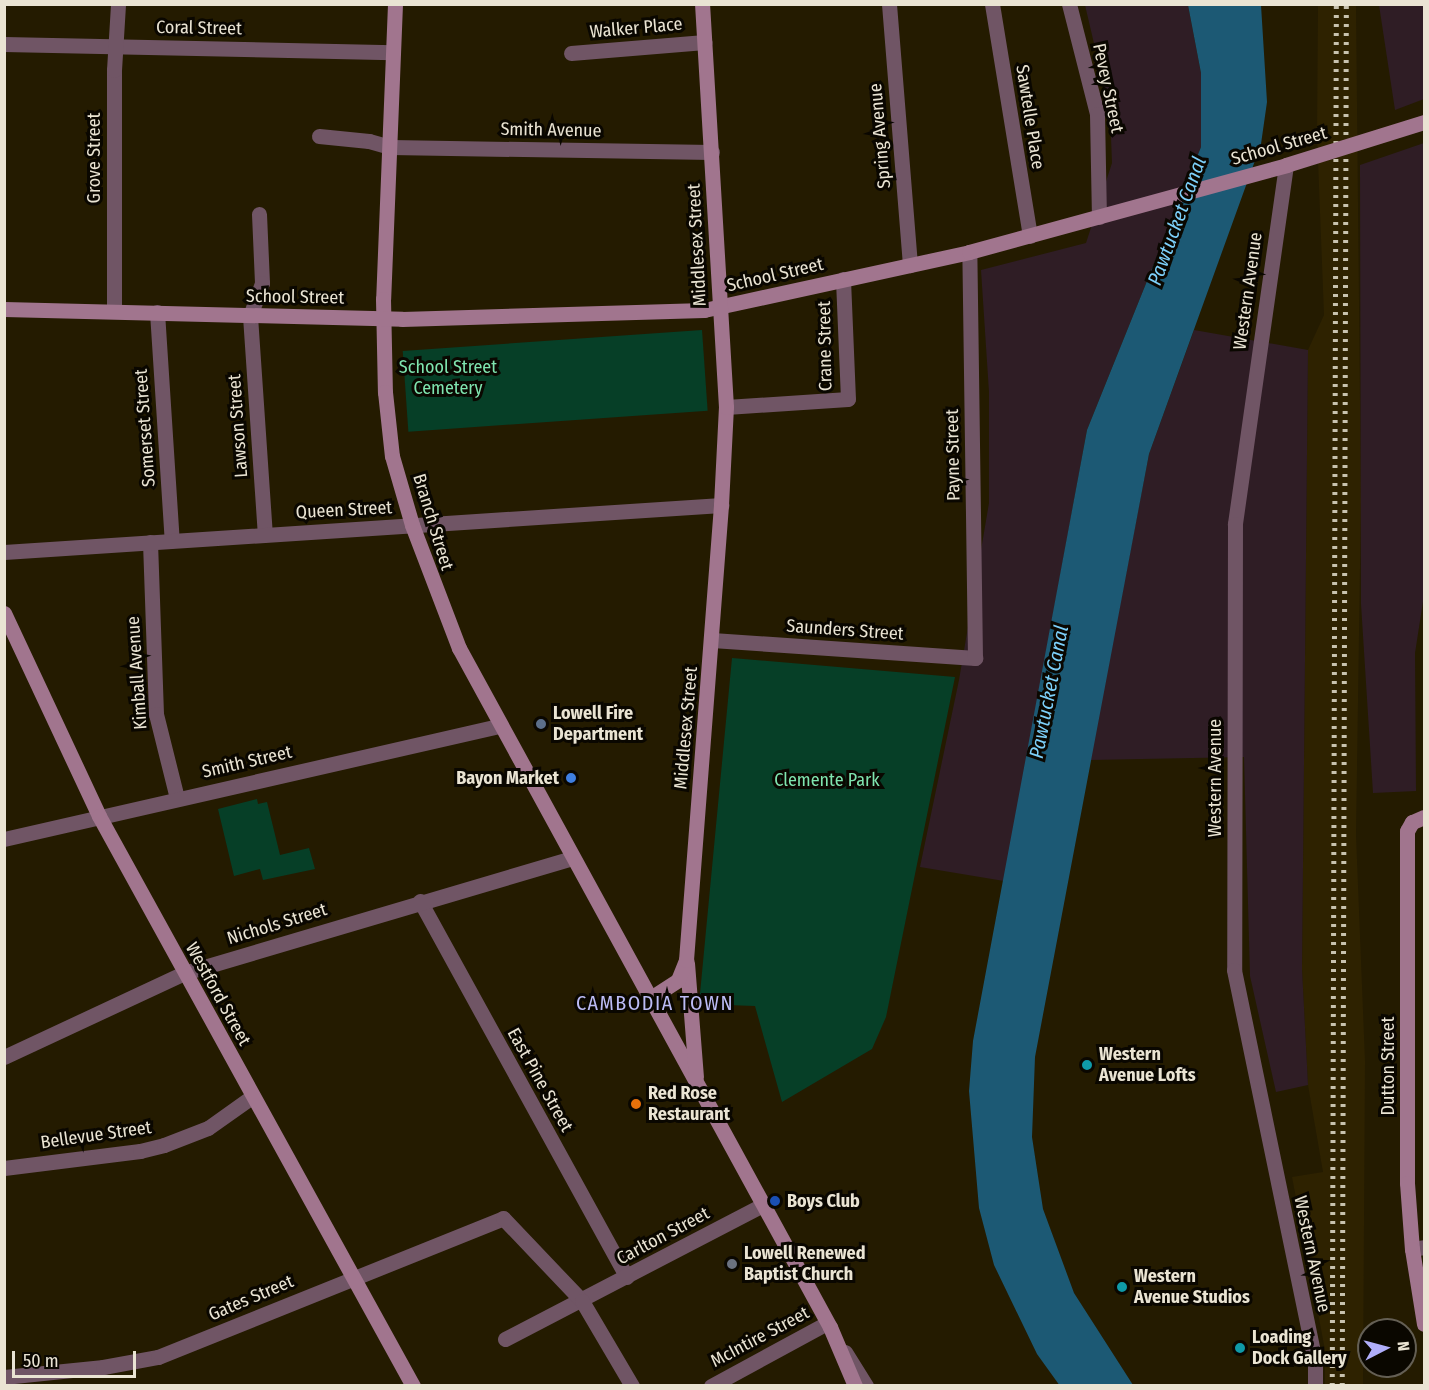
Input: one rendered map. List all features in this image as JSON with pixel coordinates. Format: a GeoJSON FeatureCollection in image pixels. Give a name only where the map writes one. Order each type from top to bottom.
{"type":"FeatureCollection","features":[{"type":"Feature","properties":{"kind":"main road","name":"Branch Street"},"geometry":{"type":"LineString","coordinates":[[395,4],[383,318],[385,392],[392,456],[412,525],[459,648],[499,726],[649,999]]}},
{"type":"Feature","properties":{"kind":"main road","name":"Middlesex Street"},"geometry":{"type":"LineString","coordinates":[[649,999],[678,980],[686,960],[721,505],[726,407],[702,4]]}},
{"type":"Feature","properties":{"kind":"main road","name":"School Street"},"geometry":{"type":"LineString","coordinates":[[4,309],[383,318],[634,313],[720,307],[969,252],[1099,218],[1286,165],[1425,122]]}},
{"type":"Feature","properties":{"kind":"main road","name":"Westford Street"},"geometry":{"type":"LineString","coordinates":[[4,613],[99,816],[413,1386]]}},
{"type":"Feature","properties":{"kind":"main road","name":"Dutton Street"},"geometry":{"type":"LineString","coordinates":[[1425,817],[1412,822],[1407,831],[1407,1183],[1418,1248],[1425,1324]]}},
{"type":"Feature","properties":{"kind":"main road"},"geometry":{"type":"LineString","coordinates":[[686,960],[697,1086]]}},
{"type":"Feature","properties":{"kind":"main road"},"geometry":{"type":"LineString","coordinates":[[649,999],[828,1325],[855,1386]]}},
{"type":"Feature","properties":{"kind":"street","name":"Grove Street"},"geometry":{"type":"LineString","coordinates":[[114,311],[118,4]]}},
{"type":"Feature","properties":{"kind":"street","name":"Spring Avenue"},"geometry":{"type":"LineString","coordinates":[[889,4],[910,265]]}},
{"type":"Feature","properties":{"kind":"street","name":"Sawtelle Place"},"geometry":{"type":"LineString","coordinates":[[992,4],[1030,236]]}},
{"type":"Feature","properties":{"kind":"street","name":"Pevey Street"},"geometry":{"type":"LineString","coordinates":[[1069,4],[1097,114],[1099,218]]}},
{"type":"Feature","properties":{"kind":"street","name":"Walker Place"},"geometry":{"type":"LineString","coordinates":[[571,53],[705,42]]}},
{"type":"Feature","properties":{"kind":"street","name":"Coral Street"},"geometry":{"type":"LineString","coordinates":[[4,44],[393,52]]}},
{"type":"Feature","properties":{"kind":"street","name":"Smith Avenue"},"geometry":{"type":"LineString","coordinates":[[319,136],[369,141],[390,147],[712,152]]}},
{"type":"Feature","properties":{"kind":"street","name":"Western Avenue"},"geometry":{"type":"LineString","coordinates":[[1286,165],[1234,524],[1234,970],[1315,1362],[1316,1386]]}},
{"type":"Feature","properties":{"kind":"street"},"geometry":{"type":"LineString","coordinates":[[250,316],[262,284],[259,214]]}},
{"type":"Feature","properties":{"kind":"street","name":"Payne Street"},"geometry":{"type":"LineString","coordinates":[[969,252],[975,658]]}},
{"type":"Feature","properties":{"kind":"street","name":"Crane Street"},"geometry":{"type":"LineString","coordinates":[[726,407],[848,399],[843,279]]}},
{"type":"Feature","properties":{"kind":"street","name":"Somerset Street"},"geometry":{"type":"LineString","coordinates":[[157,312],[172,541]]}},
{"type":"Feature","properties":{"kind":"street","name":"Lawson Street"},"geometry":{"type":"LineString","coordinates":[[250,316],[266,534]]}},
{"type":"Feature","properties":{"kind":"street","name":"Queen Street"},"geometry":{"type":"LineString","coordinates":[[4,552],[721,505]]}},
{"type":"Feature","properties":{"kind":"street","name":"Kimball Avenue"},"geometry":{"type":"LineString","coordinates":[[150,542],[156,714],[177,798]]}},
{"type":"Feature","properties":{"kind":"street","name":"Saunders Street"},"geometry":{"type":"LineString","coordinates":[[712,640],[975,658]]}},
{"type":"Feature","properties":{"kind":"street","name":"Smith Street"},"geometry":{"type":"LineString","coordinates":[[4,839],[499,726]]}},
{"type":"Feature","properties":{"kind":"street","name":"Nichols Street"},"geometry":{"type":"LineString","coordinates":[[4,1057],[184,973],[572,858]]}},
{"type":"Feature","properties":{"kind":"street","name":"East Pine Street"},"geometry":{"type":"LineString","coordinates":[[420,902],[627,1277]]}},
{"type":"Feature","properties":{"kind":"street","name":"Bellevue Street"},"geometry":{"type":"LineString","coordinates":[[4,1168],[140,1151],[164,1145],[208,1128],[253,1096]]}},
{"type":"Feature","properties":{"kind":"street","name":"Carlton Street"},"geometry":{"type":"LineString","coordinates":[[505,1340],[762,1205]]}},
{"type":"Feature","properties":{"kind":"street","name":"Gates Street"},"geometry":{"type":"LineString","coordinates":[[4,1377],[103,1367],[158,1357],[352,1276],[503,1218],[582,1301]]}},
{"type":"Feature","properties":{"kind":"street"},"geometry":{"type":"LineString","coordinates":[[582,1301],[632,1386]]}},
{"type":"Feature","properties":{"kind":"street"},"geometry":{"type":"LineString","coordinates":[[828,1325],[866,1386]]}},
{"type":"Feature","properties":{"kind":"street","name":"McIntire Street"},"geometry":{"type":"LineString","coordinates":[[711,1386],[828,1325]]}},
{"type":"Feature","properties":{"kind":"shaded area"},"geometry":{"type":"Polygon","coordinates":[[[1085,5],[1188,5],[1201,73],[1201,147],[1087,430],[1004,881],[920,867],[959,680],[989,503],[989,392],[981,270],[1086,243],[1112,163],[1110,112],[1085,5]]]}},
{"type":"Feature","properties":{"kind":"shaded area"},"geometry":{"type":"Polygon","coordinates":[[[1318,5],[1356,5],[1361,501],[1356,835],[1365,1061],[1363,1318],[1357,1318],[1357,1378],[1363,1378],[1363,1385],[1325,1385],[1325,1350],[1292,1177],[1323,1172],[1308,1085],[1302,969],[1308,350],[1324,315],[1317,135],[1318,5]]]}},
{"type":"Feature","properties":{"kind":"shaded area"},"geometry":{"type":"Polygon","coordinates":[[[1379,5],[1424,5],[1424,99],[1395,110],[1379,5]]]}},
{"type":"Feature","properties":{"kind":"shaded area"},"geometry":{"type":"Polygon","coordinates":[[[1424,143],[1424,595],[1415,653],[1416,791],[1373,793],[1361,604],[1360,165],[1424,143]]]}},
{"type":"Feature","properties":{"kind":"shaded area"},"geometry":{"type":"Polygon","coordinates":[[[1194,330],[1308,350],[1302,969],[1308,1085],[1276,1092],[1250,976],[1244,757],[1090,760],[1149,454],[1194,330]]]}},
{"type":"Feature","properties":{"kind":"green space","name":"School Street Cemetery"},"geometry":{"type":"Polygon","coordinates":[[[702,330],[708,411],[408,432],[403,351],[702,330]]]}},
{"type":"Feature","properties":{"kind":"green space","name":"Clemente Park"},"geometry":{"type":"Polygon","coordinates":[[[732,658],[955,677],[886,1017],[872,1049],[782,1102],[755,1006],[699,1004],[732,658]]]}},
{"type":"Feature","properties":{"kind":"green space"},"geometry":{"type":"Polygon","coordinates":[[[257,799],[258,804],[267,802],[280,855],[309,848],[315,869],[263,880],[260,869],[234,876],[218,809],[257,799]]]}},
{"type":"Feature","properties":{"kind":"water","name":"Pawtucket Canal"},"geometry":{"type":"Polygon","coordinates":[[[1188,5],[1261,5],[1267,102],[1261,144],[1149,454],[1035,1057],[1032,1137],[1043,1209],[1074,1293],[1133,1385],[1060,1386],[1037,1354],[994,1265],[979,1208],[969,1091],[973,1041],[1087,430],[1201,147],[1201,73],[1188,5]]]}},
{"type":"Feature","properties":{"kind":"railway"},"geometry":{"type":"LineString","coordinates":[[1332,1386],[1336,4]]}},
{"type":"Feature","properties":{"kind":"railway"},"geometry":{"type":"LineString","coordinates":[[1342,1386],[1346,4]]}},
{"type":"Feature","properties":{"kind":"place","name":"Lowell Fire Department"},"geometry":{"type":"Point","coordinates":[541,724]}},
{"type":"Feature","properties":{"kind":"place","name":"Bayon Market"},"geometry":{"type":"Point","coordinates":[571,778]}},
{"type":"Feature","properties":{"kind":"place","name":"Western Avenue Lofts"},"geometry":{"type":"Point","coordinates":[1087,1065]}},
{"type":"Feature","properties":{"kind":"place","name":"Red Rose Restaurant"},"geometry":{"type":"Point","coordinates":[636,1104]}},
{"type":"Feature","properties":{"kind":"place","name":"Boys Club"},"geometry":{"type":"Point","coordinates":[775,1201]}},
{"type":"Feature","properties":{"kind":"place","name":"Lowell Renewed Baptist Church"},"geometry":{"type":"Point","coordinates":[732,1264]}},
{"type":"Feature","properties":{"kind":"place","name":"Western Avenue Studios"},"geometry":{"type":"Point","coordinates":[1122,1287]}},
{"type":"Feature","properties":{"kind":"place","name":"Loading Dock Gallery"},"geometry":{"type":"Point","coordinates":[1240,1348]}},
{"type":"Feature","properties":{"kind":"district","name":"CAMBODIA TOWN"},"geometry":{"type":"Point","coordinates":[655,1003]}}]}
